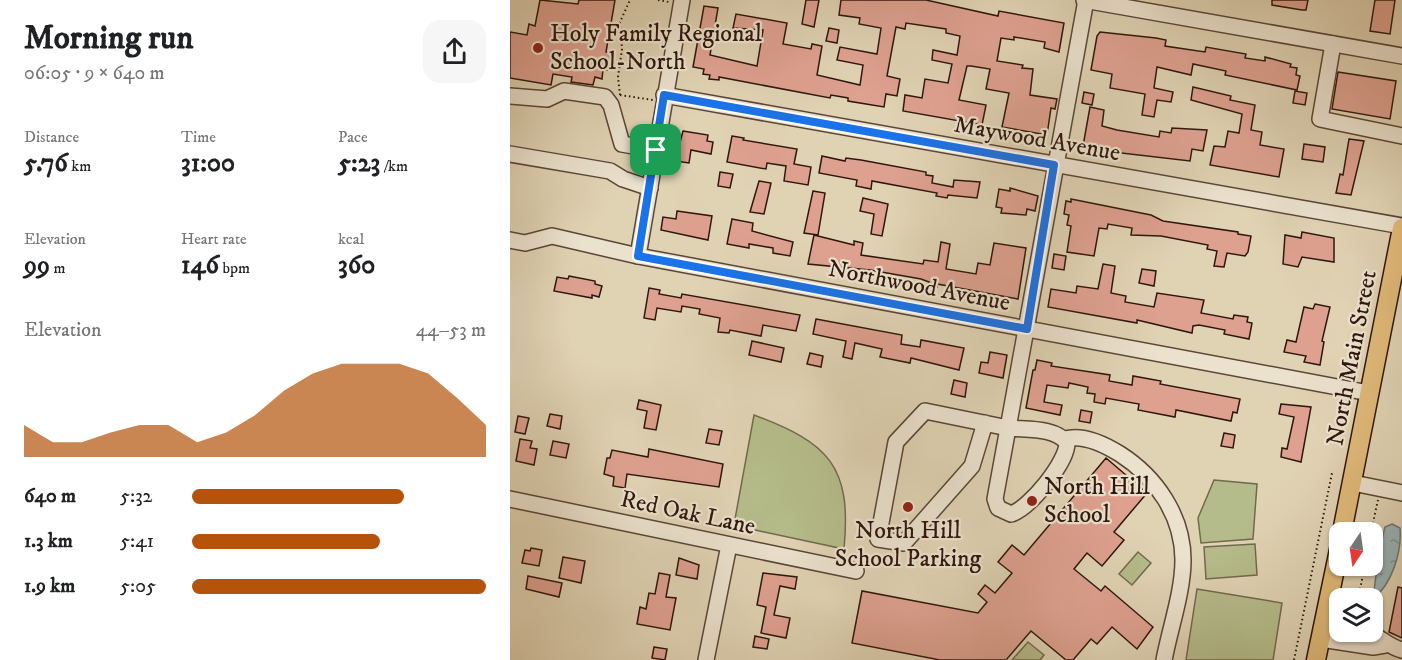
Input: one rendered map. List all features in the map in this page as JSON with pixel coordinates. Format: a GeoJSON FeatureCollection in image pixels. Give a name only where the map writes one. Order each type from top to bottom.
{"type":"FeatureCollection","features":[{"type":"Feature","properties":{"kind":"main road","name":"North Main Street"},"geometry":{"type":"LineString","coordinates":[[1344,522],[1402,227]]}},
{"type":"Feature","properties":{"kind":"main road"},"geometry":{"type":"LineString","coordinates":[[1316,660],[1321,639],[1329,625]]}},
{"type":"Feature","properties":{"kind":"street"},"geometry":{"type":"LineString","coordinates":[[1065,439],[1067,450],[1063,462],[1023,509],[1011,514],[998,508],[995,499],[1085,0],[1402,56]]}},
{"type":"Feature","properties":{"kind":"street"},"geometry":{"type":"LineString","coordinates":[[638,256],[677,1]]}},
{"type":"Feature","properties":{"kind":"street"},"geometry":{"type":"LineString","coordinates":[[1333,44],[1320,119],[1402,135]]}},
{"type":"Feature","properties":{"kind":"street"},"geometry":{"type":"LineString","coordinates":[[510,96],[547,99],[564,91],[605,97],[611,105],[621,144],[656,150]]}},
{"type":"Feature","properties":{"kind":"street","name":"Maywood Avenue"},"geometry":{"type":"LineString","coordinates":[[664,95],[1402,227]]}},
{"type":"Feature","properties":{"kind":"street"},"geometry":{"type":"LineString","coordinates":[[510,154],[610,171],[622,179],[650,188]]}},
{"type":"Feature","properties":{"kind":"street","name":"Northwood Avenue"},"geometry":{"type":"LineString","coordinates":[[510,240],[525,243],[552,236],[638,256],[1369,393]]}},
{"type":"Feature","properties":{"kind":"street"},"geometry":{"type":"LineString","coordinates":[[985,423],[972,466],[903,543],[878,539],[896,442],[925,411],[985,423],[1008,428],[1054,433],[1065,439],[1077,436],[1110,448],[1142,467],[1161,491],[1178,524],[1183,561],[1164,660]]}},
{"type":"Feature","properties":{"kind":"street"},"geometry":{"type":"LineString","coordinates":[[1351,490],[1380,489],[1401,496]]}},
{"type":"Feature","properties":{"kind":"street","name":"Red Oak Lane"},"geometry":{"type":"LineString","coordinates":[[510,499],[856,571]]}},
{"type":"Feature","properties":{"kind":"street"},"geometry":{"type":"LineString","coordinates":[[706,660],[729,544]]}},
{"type":"Feature","properties":{"kind":"street"},"geometry":{"type":"LineString","coordinates":[[1321,639],[1373,647],[1385,645],[1402,650]]}},
{"type":"Feature","properties":{"kind":"path"},"geometry":{"type":"LineString","coordinates":[[620,95],[618,77],[622,49],[620,22],[630,0]]}},
{"type":"Feature","properties":{"kind":"path"},"geometry":{"type":"LineString","coordinates":[[657,0],[677,1]]}},
{"type":"Feature","properties":{"kind":"path"},"geometry":{"type":"LineString","coordinates":[[1294,660],[1332,473]]}},
{"type":"Feature","properties":{"kind":"path"},"geometry":{"type":"LineString","coordinates":[[1373,522],[1380,489]]}},
{"type":"Feature","properties":{"kind":"green space"},"geometry":{"type":"Polygon","coordinates":[[[754,415],[801,436],[818,448],[830,461],[839,478],[844,497],[846,521],[844,549],[741,527],[735,519],[754,415]]]}},
{"type":"Feature","properties":{"kind":"green space"},"geometry":{"type":"Polygon","coordinates":[[[1214,480],[1257,484],[1253,539],[1201,543],[1198,518],[1214,480]]]}},
{"type":"Feature","properties":{"kind":"green space"},"geometry":{"type":"Polygon","coordinates":[[[1255,544],[1257,575],[1206,579],[1204,547],[1255,544]]]}},
{"type":"Feature","properties":{"kind":"green space"},"geometry":{"type":"Polygon","coordinates":[[[1138,552],[1151,563],[1132,585],[1119,574],[1138,552]]]}},
{"type":"Feature","properties":{"kind":"green space"},"geometry":{"type":"Polygon","coordinates":[[[1197,589],[1282,603],[1273,660],[1186,660],[1197,589]]]}},
{"type":"Feature","properties":{"kind":"green space"},"geometry":{"type":"Polygon","coordinates":[[[1028,642],[1044,655],[1040,660],[1012,660],[1028,642]]]}},
{"type":"Feature","properties":{"kind":"water"},"geometry":{"type":"Polygon","coordinates":[[[1392,524],[1400,528],[1400,537],[1394,567],[1383,589],[1374,588],[1376,576],[1383,576],[1385,527],[1392,524]]]}},
{"type":"Feature","properties":{"kind":"building","name":"Holy Family Regional School-North"},"geometry":{"type":"Polygon","coordinates":[[[540,0],[578,4],[579,0],[615,0],[606,52],[611,53],[608,70],[603,69],[602,79],[595,77],[593,85],[571,82],[572,77],[553,74],[551,85],[510,78],[510,32],[527,35],[529,24],[535,26],[540,0]]]}},
{"type":"Feature","properties":{"kind":"building"},"geometry":{"type":"Polygon","coordinates":[[[806,0],[819,0],[814,27],[802,24],[806,0]]]}},
{"type":"Feature","properties":{"kind":"building"},"geometry":{"type":"Polygon","coordinates":[[[841,0],[926,0],[998,16],[999,11],[1064,23],[1059,52],[1044,48],[1045,42],[1014,37],[1014,40],[1001,38],[997,61],[1033,69],[1030,95],[1057,99],[1055,109],[1051,108],[1047,135],[1002,127],[1009,93],[986,89],[990,69],[967,66],[959,100],[986,105],[982,125],[903,111],[905,95],[922,98],[925,79],[948,83],[952,64],[932,60],[933,50],[957,55],[960,36],[946,33],[946,29],[906,23],[905,29],[896,27],[887,76],[900,79],[897,96],[886,94],[884,107],[848,101],[848,98],[831,95],[830,98],[719,77],[719,80],[709,79],[710,75],[703,74],[704,69],[693,67],[704,6],[718,8],[710,55],[757,66],[763,30],[733,28],[736,14],[787,23],[783,44],[811,49],[812,44],[822,46],[817,75],[860,85],[863,65],[837,60],[840,47],[877,54],[881,28],[859,24],[860,18],[839,15],[841,0]]]}},
{"type":"Feature","properties":{"kind":"building"},"geometry":{"type":"Polygon","coordinates":[[[1272,0],[1308,0],[1306,10],[1302,10],[1272,5],[1272,0]]]}},
{"type":"Feature","properties":{"kind":"building"},"geometry":{"type":"Polygon","coordinates":[[[1375,0],[1395,0],[1390,34],[1370,31],[1375,0]]]}},
{"type":"Feature","properties":{"kind":"building"},"geometry":{"type":"Polygon","coordinates":[[[829,28],[839,30],[837,43],[826,41],[829,28]]]}},
{"type":"Feature","properties":{"kind":"building"},"geometry":{"type":"Polygon","coordinates":[[[1100,32],[1156,38],[1166,40],[1165,46],[1205,52],[1206,47],[1246,54],[1245,58],[1265,61],[1265,57],[1291,64],[1290,67],[1297,68],[1296,75],[1300,76],[1297,90],[1225,75],[1226,71],[1193,64],[1191,75],[1157,67],[1154,88],[1173,92],[1171,102],[1157,100],[1154,117],[1142,115],[1145,94],[1110,88],[1112,74],[1091,70],[1097,36],[1100,32]]]}},
{"type":"Feature","properties":{"kind":"building"},"geometry":{"type":"Polygon","coordinates":[[[1338,72],[1396,81],[1390,119],[1332,109],[1338,72]]]}},
{"type":"Feature","properties":{"kind":"building"},"geometry":{"type":"Polygon","coordinates":[[[1193,87],[1231,96],[1230,100],[1255,105],[1251,130],[1262,132],[1260,145],[1284,149],[1279,177],[1210,165],[1214,146],[1225,147],[1228,131],[1239,133],[1242,114],[1191,100],[1193,87]]]}},
{"type":"Feature","properties":{"kind":"building"},"geometry":{"type":"Polygon","coordinates":[[[1295,91],[1307,93],[1305,105],[1293,103],[1295,91]]]}},
{"type":"Feature","properties":{"kind":"building"},"geometry":{"type":"Polygon","coordinates":[[[1084,92],[1094,94],[1092,105],[1082,103],[1084,92]]]}},
{"type":"Feature","properties":{"kind":"building"},"geometry":{"type":"Polygon","coordinates":[[[1090,107],[1104,110],[1102,126],[1117,130],[1159,137],[1160,131],[1171,133],[1172,128],[1207,130],[1203,151],[1192,149],[1190,161],[1087,149],[1083,146],[1090,107]]]}},
{"type":"Feature","properties":{"kind":"building"},"geometry":{"type":"Polygon","coordinates":[[[683,131],[708,135],[707,141],[713,142],[711,154],[691,150],[689,163],[675,161],[683,131]]]}},
{"type":"Feature","properties":{"kind":"building"},"geometry":{"type":"Polygon","coordinates":[[[732,136],[797,149],[794,164],[811,167],[808,185],[784,181],[786,166],[767,163],[766,169],[727,162],[732,136]]]}},
{"type":"Feature","properties":{"kind":"building"},"geometry":{"type":"Polygon","coordinates":[[[1349,139],[1364,141],[1351,195],[1336,193],[1340,174],[1343,175],[1349,139]]]}},
{"type":"Feature","properties":{"kind":"building"},"geometry":{"type":"Polygon","coordinates":[[[1304,144],[1325,147],[1323,162],[1302,159],[1304,144]]]}},
{"type":"Feature","properties":{"kind":"building"},"geometry":{"type":"Polygon","coordinates":[[[822,156],[845,161],[846,158],[861,160],[926,172],[926,175],[933,176],[932,183],[953,187],[954,180],[980,182],[977,198],[948,195],[947,198],[936,196],[937,193],[872,181],[871,189],[856,186],[857,180],[819,173],[822,156]]]}},
{"type":"Feature","properties":{"kind":"building"},"geometry":{"type":"Polygon","coordinates":[[[720,172],[733,174],[730,188],[718,186],[720,172]]]}},
{"type":"Feature","properties":{"kind":"building"},"geometry":{"type":"Polygon","coordinates":[[[759,181],[771,183],[764,214],[750,212],[759,181]]]}},
{"type":"Feature","properties":{"kind":"building"},"geometry":{"type":"Polygon","coordinates":[[[1010,188],[1038,196],[1035,211],[1027,209],[1026,215],[1001,213],[1002,208],[996,207],[999,189],[1010,191],[1010,188]]]}},
{"type":"Feature","properties":{"kind":"building"},"geometry":{"type":"Polygon","coordinates":[[[813,191],[825,193],[818,235],[804,233],[813,191]]]}},
{"type":"Feature","properties":{"kind":"building"},"geometry":{"type":"Polygon","coordinates":[[[863,198],[888,204],[882,236],[871,234],[874,214],[860,211],[863,198]]]}},
{"type":"Feature","properties":{"kind":"building"},"geometry":{"type":"Polygon","coordinates":[[[1071,199],[1151,215],[1163,221],[1238,232],[1238,234],[1251,236],[1248,252],[1245,256],[1227,253],[1224,267],[1214,266],[1217,251],[1207,249],[1208,245],[1161,236],[1131,235],[1132,228],[1108,224],[1107,229],[1099,228],[1094,256],[1067,252],[1071,226],[1067,225],[1069,215],[1064,214],[1066,201],[1071,202],[1071,199]]]}},
{"type":"Feature","properties":{"kind":"building"},"geometry":{"type":"Polygon","coordinates":[[[677,211],[712,216],[708,240],[661,230],[663,217],[676,219],[677,211]]]}},
{"type":"Feature","properties":{"kind":"building"},"geometry":{"type":"Polygon","coordinates":[[[732,219],[753,223],[752,231],[793,242],[790,256],[773,253],[773,248],[749,244],[749,248],[727,244],[732,219]]]}},
{"type":"Feature","properties":{"kind":"building"},"geometry":{"type":"Polygon","coordinates":[[[1302,232],[1334,238],[1334,262],[1302,257],[1298,267],[1283,264],[1285,235],[1301,238],[1302,232]]]}},
{"type":"Feature","properties":{"kind":"building"},"geometry":{"type":"Polygon","coordinates":[[[814,235],[854,245],[854,241],[863,243],[861,255],[923,264],[924,260],[938,262],[941,242],[950,244],[946,269],[976,274],[978,263],[990,265],[994,243],[1026,248],[1018,299],[937,284],[937,287],[928,286],[929,282],[921,279],[870,270],[808,264],[814,235]]]}},
{"type":"Feature","properties":{"kind":"building"},"geometry":{"type":"Polygon","coordinates":[[[1054,254],[1066,256],[1064,270],[1052,268],[1054,254]]]}},
{"type":"Feature","properties":{"kind":"building"},"geometry":{"type":"Polygon","coordinates":[[[1103,264],[1115,266],[1111,293],[1126,296],[1125,302],[1154,307],[1157,293],[1204,300],[1201,313],[1233,319],[1234,315],[1248,317],[1247,322],[1252,323],[1249,339],[1224,334],[1225,330],[1199,325],[1193,326],[1192,333],[1137,320],[1137,323],[1048,307],[1051,289],[1076,293],[1077,286],[1098,289],[1103,264]]]}},
{"type":"Feature","properties":{"kind":"building"},"geometry":{"type":"Polygon","coordinates":[[[1142,269],[1156,271],[1154,286],[1139,283],[1142,269]]]}},
{"type":"Feature","properties":{"kind":"building"},"geometry":{"type":"Polygon","coordinates":[[[569,276],[595,281],[595,284],[602,286],[599,297],[592,295],[592,298],[554,291],[557,277],[568,279],[569,276]]]}},
{"type":"Feature","properties":{"kind":"building"},"geometry":{"type":"Polygon","coordinates":[[[649,288],[660,290],[659,294],[681,298],[682,294],[800,315],[796,331],[763,325],[761,336],[730,330],[729,333],[718,332],[720,318],[699,314],[700,309],[682,306],[681,312],[657,308],[655,320],[644,318],[649,288]]]}},
{"type":"Feature","properties":{"kind":"building"},"geometry":{"type":"Polygon","coordinates":[[[1315,304],[1330,307],[1322,341],[1324,342],[1320,365],[1304,362],[1306,356],[1284,352],[1287,340],[1296,342],[1304,307],[1313,309],[1315,304]]]}},
{"type":"Feature","properties":{"kind":"building"},"geometry":{"type":"Polygon","coordinates":[[[816,319],[902,335],[901,344],[920,347],[921,340],[964,348],[959,370],[911,358],[910,363],[880,357],[882,349],[855,343],[852,359],[843,357],[846,341],[813,334],[816,319]]]}},
{"type":"Feature","properties":{"kind":"building"},"geometry":{"type":"Polygon","coordinates":[[[752,341],[784,348],[781,362],[749,355],[752,341]]]}},
{"type":"Feature","properties":{"kind":"building"},"geometry":{"type":"Polygon","coordinates":[[[990,352],[1007,355],[1003,378],[979,373],[981,362],[988,363],[990,352]]]}},
{"type":"Feature","properties":{"kind":"building"},"geometry":{"type":"Polygon","coordinates":[[[810,353],[823,356],[821,367],[807,364],[810,353]]]}},
{"type":"Feature","properties":{"kind":"building"},"geometry":{"type":"Polygon","coordinates":[[[1037,360],[1052,363],[1051,366],[1110,375],[1109,381],[1132,385],[1133,376],[1161,381],[1160,384],[1240,399],[1237,413],[1233,412],[1231,421],[1176,410],[1175,417],[1138,410],[1139,404],[1106,398],[1105,404],[1094,402],[1095,394],[1087,393],[1088,387],[1069,383],[1068,388],[1047,385],[1044,402],[1062,405],[1060,415],[1026,408],[1037,360]]]}},
{"type":"Feature","properties":{"kind":"building"},"geometry":{"type":"Polygon","coordinates":[[[954,380],[967,383],[965,397],[951,394],[954,380]]]}},
{"type":"Feature","properties":{"kind":"building"},"geometry":{"type":"Polygon","coordinates":[[[639,400],[661,405],[656,430],[644,428],[647,411],[637,409],[639,400]]]}},
{"type":"Feature","properties":{"kind":"building"},"geometry":{"type":"Polygon","coordinates":[[[1281,404],[1311,407],[1301,462],[1281,457],[1282,448],[1287,449],[1294,417],[1279,414],[1281,404]]]}},
{"type":"Feature","properties":{"kind":"building"},"geometry":{"type":"Polygon","coordinates":[[[1081,410],[1092,412],[1090,423],[1079,421],[1081,410]]]}},
{"type":"Feature","properties":{"kind":"building"},"geometry":{"type":"Polygon","coordinates":[[[550,414],[562,416],[560,429],[547,426],[550,414]]]}},
{"type":"Feature","properties":{"kind":"building"},"geometry":{"type":"Polygon","coordinates":[[[518,416],[529,418],[525,434],[515,432],[518,416]]]}},
{"type":"Feature","properties":{"kind":"building"},"geometry":{"type":"Polygon","coordinates":[[[709,429],[722,431],[719,445],[706,443],[709,429]]]}},
{"type":"Feature","properties":{"kind":"building"},"geometry":{"type":"Polygon","coordinates":[[[1224,433],[1235,435],[1233,448],[1221,446],[1224,433]]]}},
{"type":"Feature","properties":{"kind":"building"},"geometry":{"type":"Polygon","coordinates":[[[520,439],[532,441],[530,448],[537,449],[534,465],[516,461],[520,439]]]}},
{"type":"Feature","properties":{"kind":"building"},"geometry":{"type":"Polygon","coordinates":[[[553,441],[569,444],[566,458],[550,455],[553,441]]]}},
{"type":"Feature","properties":{"kind":"building"},"geometry":{"type":"Polygon","coordinates":[[[649,449],[723,464],[719,487],[627,474],[625,488],[613,486],[614,477],[604,474],[607,458],[610,458],[612,450],[648,457],[649,449]]]}},
{"type":"Feature","properties":{"kind":"building"},"geometry":{"type":"Polygon","coordinates":[[[1106,458],[1147,493],[1114,532],[1124,540],[1102,566],[1087,553],[1074,569],[1101,591],[1105,586],[1153,627],[1137,649],[1112,627],[1097,644],[1091,639],[1073,660],[1066,660],[1031,631],[1006,660],[940,660],[852,643],[862,591],[978,613],[987,602],[978,594],[985,585],[995,593],[1012,573],[998,562],[1012,545],[1024,555],[1106,458]]]}},
{"type":"Feature","properties":{"kind":"building"},"geometry":{"type":"Polygon","coordinates":[[[531,548],[542,550],[539,566],[522,563],[525,550],[530,551],[531,548]]]}},
{"type":"Feature","properties":{"kind":"building"},"geometry":{"type":"Polygon","coordinates":[[[563,557],[585,561],[581,583],[559,578],[563,557]]]}},
{"type":"Feature","properties":{"kind":"building"},"geometry":{"type":"Polygon","coordinates":[[[679,558],[699,565],[697,579],[676,575],[679,558]]]}},
{"type":"Feature","properties":{"kind":"building"},"geometry":{"type":"Polygon","coordinates":[[[659,573],[670,575],[666,597],[676,598],[670,630],[637,624],[640,607],[646,609],[649,593],[655,594],[659,573]]]}},
{"type":"Feature","properties":{"kind":"building"},"geometry":{"type":"Polygon","coordinates":[[[763,573],[797,577],[795,589],[780,586],[774,615],[790,618],[786,638],[761,633],[766,607],[757,605],[763,573]]]}},
{"type":"Feature","properties":{"kind":"building"},"geometry":{"type":"Polygon","coordinates":[[[528,576],[562,583],[559,597],[526,589],[528,576]]]}},
{"type":"Feature","properties":{"kind":"building"},"geometry":{"type":"Polygon","coordinates":[[[1398,587],[1402,588],[1402,638],[1389,632],[1398,587]]]}},
{"type":"Feature","properties":{"kind":"building"},"geometry":{"type":"Polygon","coordinates":[[[755,636],[769,639],[767,649],[753,647],[755,636]]]}},
{"type":"Feature","properties":{"kind":"building"},"geometry":{"type":"Polygon","coordinates":[[[654,647],[667,649],[665,660],[652,658],[654,647]]]}},
{"type":"Feature","properties":{"kind":"place","name":"Holy Family Regional School-North"},"geometry":{"type":"Point","coordinates":[538,48]}},
{"type":"Feature","properties":{"kind":"place","name":"North Hill School"},"geometry":{"type":"Point","coordinates":[1032,501]}},
{"type":"Feature","properties":{"kind":"place","name":"North Hill School Parking"},"geometry":{"type":"Point","coordinates":[908,507]}},
{"type":"Feature","properties":{"kind":"route"},"geometry":{"type":"LineString","coordinates":[[664,95],[1054,165],[1027,329],[638,256],[656,150],[664,95]]}}]}
